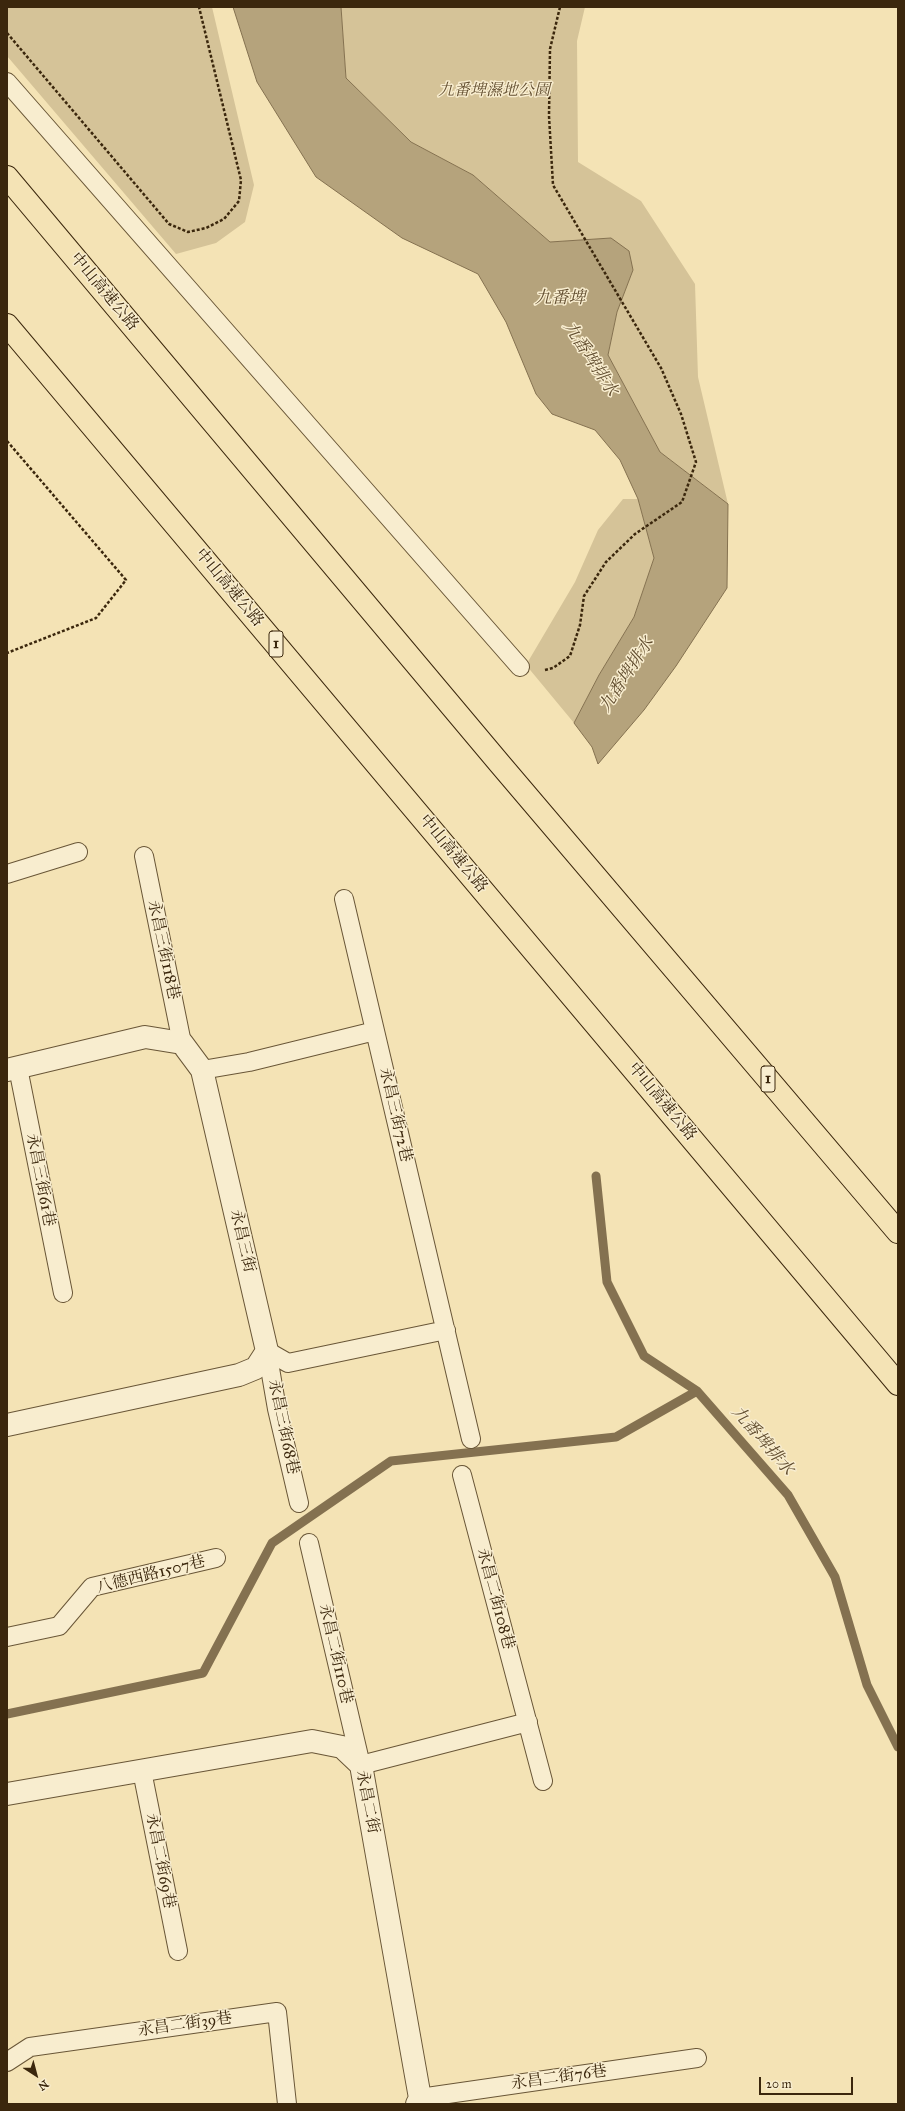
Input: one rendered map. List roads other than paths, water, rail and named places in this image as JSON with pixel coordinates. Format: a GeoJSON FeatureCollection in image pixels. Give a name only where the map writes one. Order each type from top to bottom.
{"type":"FeatureCollection","features":[{"type":"Feature","properties":{"kind":"highway","name":"中山高速公路"},"geometry":{"type":"LineString","coordinates":[[7,177],[500,764],[898,1232]]}},
{"type":"Feature","properties":{"kind":"highway","name":"中山高速公路"},"geometry":{"type":"LineString","coordinates":[[7,325],[898,1384]]}},
{"type":"Feature","properties":{"kind":"street"},"geometry":{"type":"LineString","coordinates":[[12,1069],[145,1038],[182,1043]]}},
{"type":"Feature","properties":{"kind":"street","name":"永昌三街"},"geometry":{"type":"LineString","coordinates":[[182,1043],[202,1070],[267,1351]]}},
{"type":"Feature","properties":{"kind":"street"},"geometry":{"type":"LineString","coordinates":[[7,1425],[239,1375],[256,1368],[267,1351]]}},
{"type":"Feature","properties":{"kind":"street","name":"永昌二街"},"geometry":{"type":"LineString","coordinates":[[7,1794],[312,1741],[342,1747],[361,1765],[419,2101]]}},
{"type":"Feature","properties":{"kind":"lane"},"geometry":{"type":"LineString","coordinates":[[7,82],[520,667]]}},
{"type":"Feature","properties":{"kind":"lane"},"geometry":{"type":"LineString","coordinates":[[7,874],[78,852]]}},
{"type":"Feature","properties":{"kind":"lane","name":"永昌三街118巷"},"geometry":{"type":"LineString","coordinates":[[144,856],[182,1043]]}},
{"type":"Feature","properties":{"kind":"lane","name":"永昌三街72巷"},"geometry":{"type":"LineString","coordinates":[[344,899],[471,1439]]}},
{"type":"Feature","properties":{"kind":"lane"},"geometry":{"type":"LineString","coordinates":[[202,1070],[248,1062],[375,1031]]}},
{"type":"Feature","properties":{"kind":"lane","name":"永昌三街61巷"},"geometry":{"type":"LineString","coordinates":[[12,1069],[62,1293]]}},
{"type":"Feature","properties":{"kind":"lane"},"geometry":{"type":"LineString","coordinates":[[267,1351],[288,1363],[446,1330]]}},
{"type":"Feature","properties":{"kind":"lane","name":"永昌三街68巷"},"geometry":{"type":"LineString","coordinates":[[267,1351],[277,1409],[299,1503]]}},
{"type":"Feature","properties":{"kind":"lane","name":"永昌二街108巷"},"geometry":{"type":"LineString","coordinates":[[462,1475],[543,1781]]}},
{"type":"Feature","properties":{"kind":"lane","name":"永昌二街110巷"},"geometry":{"type":"LineString","coordinates":[[309,1543],[361,1765]]}},
{"type":"Feature","properties":{"kind":"lane","name":"八德西路1507巷"},"geometry":{"type":"LineString","coordinates":[[7,1637],[59,1626],[92,1587],[216,1558]]}},
{"type":"Feature","properties":{"kind":"lane"},"geometry":{"type":"LineString","coordinates":[[361,1765],[528,1722]]}},
{"type":"Feature","properties":{"kind":"lane","name":"永昌二街69巷"},"geometry":{"type":"LineString","coordinates":[[142,1771],[178,1951]]}},
{"type":"Feature","properties":{"kind":"lane","name":"永昌二街39巷"},"geometry":{"type":"LineString","coordinates":[[7,2062],[30,2047],[276,2012],[287,2104]]}},
{"type":"Feature","properties":{"kind":"lane","name":"永昌二街76巷"},"geometry":{"type":"LineString","coordinates":[[419,2101],[697,2058]]}},
{"type":"Feature","properties":{"kind":"water","name":"九番埤"},"geometry":{"type":"Polygon","coordinates":[[[233,7],[341,7],[346,78],[411,142],[473,175],[550,242],[611,238],[629,251],[633,270],[617,312],[608,355],[660,452],[728,504],[727,588],[676,666],[644,710],[598,764],[592,747],[574,723],[599,675],[634,617],[654,558],[638,499],[620,460],[595,430],[552,414],[536,394],[506,322],[478,274],[402,238],[316,177],[257,82],[233,7]]]}},
{"type":"Feature","properties":{"kind":"waterway","name":"九番埤排水"},"geometry":{"type":"LineString","coordinates":[[596,1176],[607,1282],[644,1356],[697,1391],[788,1495],[835,1577],[867,1685],[898,1747]]}},
{"type":"Feature","properties":{"kind":"waterway"},"geometry":{"type":"LineString","coordinates":[[7,1714],[203,1673],[272,1543],[391,1461],[616,1437],[697,1391]]}},
{"type":"Feature","properties":{"kind":"park label","name":"九番埤濕地公園"},"geometry":{"type":"Point","coordinates":[494,91]}}]}
